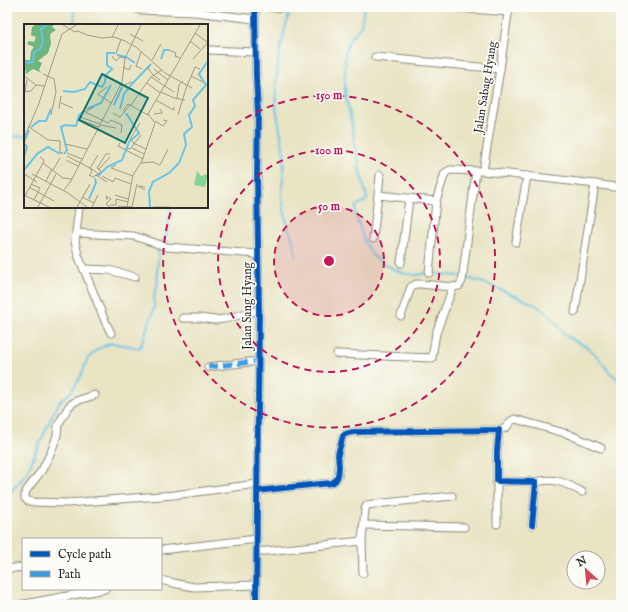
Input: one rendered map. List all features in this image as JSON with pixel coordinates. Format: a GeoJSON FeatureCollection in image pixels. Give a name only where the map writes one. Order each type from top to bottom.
{"type":"FeatureCollection","features":[{"type":"Feature","properties":{"kind":"street","name":"Jalan Sang Hyang"},"geometry":{"type":"LineString","coordinates":[[255,7],[255,52],[258,113],[259,310],[256,605]]}},
{"type":"Feature","properties":{"kind":"street"},"geometry":{"type":"LineString","coordinates":[[268,7],[282,7]]}},
{"type":"Feature","properties":{"kind":"street"},"geometry":{"type":"LineString","coordinates":[[447,7],[509,10]]}},
{"type":"Feature","properties":{"kind":"street"},"geometry":{"type":"LineString","coordinates":[[139,10],[195,12],[255,19]]}},
{"type":"Feature","properties":{"kind":"street","name":"Jalan Sabag Hyang"},"geometry":{"type":"LineString","coordinates":[[337,354],[432,358],[436,333],[453,288],[459,286],[462,281],[479,171],[500,68],[509,10]]}},
{"type":"Feature","properties":{"kind":"street"},"geometry":{"type":"LineString","coordinates":[[209,50],[255,52]]}},
{"type":"Feature","properties":{"kind":"street"},"geometry":{"type":"LineString","coordinates":[[376,57],[500,68]]}},
{"type":"Feature","properties":{"kind":"street"},"geometry":{"type":"LineString","coordinates":[[430,273],[436,201],[445,173],[447,172],[453,170],[479,171],[621,188]]}},
{"type":"Feature","properties":{"kind":"street"},"geometry":{"type":"LineString","coordinates":[[373,239],[380,175]]}},
{"type":"Feature","properties":{"kind":"street"},"geometry":{"type":"LineString","coordinates":[[516,242],[527,176]]}},
{"type":"Feature","properties":{"kind":"street"},"geometry":{"type":"LineString","coordinates":[[575,312],[596,184]]}},
{"type":"Feature","properties":{"kind":"street"},"geometry":{"type":"LineString","coordinates":[[378,195],[436,201]]}},
{"type":"Feature","properties":{"kind":"street"},"geometry":{"type":"LineString","coordinates":[[401,263],[409,198]]}},
{"type":"Feature","properties":{"kind":"street"},"geometry":{"type":"LineString","coordinates":[[79,208],[76,248],[80,262],[111,333]]}},
{"type":"Feature","properties":{"kind":"street"},"geometry":{"type":"LineString","coordinates":[[76,233],[134,236],[167,247],[258,254]]}},
{"type":"Feature","properties":{"kind":"street"},"geometry":{"type":"LineString","coordinates":[[84,270],[109,270],[136,277]]}},
{"type":"Feature","properties":{"kind":"street"},"geometry":{"type":"LineString","coordinates":[[401,316],[413,285],[420,284],[453,288]]}},
{"type":"Feature","properties":{"kind":"street"},"geometry":{"type":"LineString","coordinates":[[183,318],[215,320],[259,310]]}},
{"type":"Feature","properties":{"kind":"street"},"geometry":{"type":"LineString","coordinates":[[208,367],[258,360]]}},
{"type":"Feature","properties":{"kind":"street"},"geometry":{"type":"LineString","coordinates":[[95,395],[76,401],[69,406],[58,425],[57,435],[52,450],[42,470],[26,491],[25,498],[28,501],[40,503],[67,503],[332,483],[338,476],[338,454],[343,436],[353,432],[499,430],[506,428],[511,421],[515,419],[568,434],[601,448]]}},
{"type":"Feature","properties":{"kind":"street"},"geometry":{"type":"LineString","coordinates":[[497,524],[497,451],[499,430]]}},
{"type":"Feature","properties":{"kind":"street"},"geometry":{"type":"LineString","coordinates":[[498,481],[536,482],[544,480],[557,480],[582,492]]}},
{"type":"Feature","properties":{"kind":"street"},"geometry":{"type":"LineString","coordinates":[[532,525],[536,482]]}},
{"type":"Feature","properties":{"kind":"street"},"geometry":{"type":"LineString","coordinates":[[363,573],[362,541],[365,509],[367,506],[452,496]]}},
{"type":"Feature","properties":{"kind":"street"},"geometry":{"type":"LineString","coordinates":[[364,525],[464,527]]}},
{"type":"Feature","properties":{"kind":"street"},"geometry":{"type":"LineString","coordinates":[[162,550],[257,539]]}},
{"type":"Feature","properties":{"kind":"street"},"geometry":{"type":"LineString","coordinates":[[257,552],[362,541]]}},
{"type":"Feature","properties":{"kind":"street"},"geometry":{"type":"LineString","coordinates":[[7,569],[22,567]]}},
{"type":"Feature","properties":{"kind":"street"},"geometry":{"type":"LineString","coordinates":[[162,580],[194,587],[256,584]]}},
{"type":"Feature","properties":{"kind":"street"},"geometry":{"type":"LineString","coordinates":[[19,605],[100,590]]}},
{"type":"Feature","properties":{"kind":"waterway"},"geometry":{"type":"LineString","coordinates":[[69,7],[74,10],[75,24]]}},
{"type":"Feature","properties":{"kind":"waterway"},"geometry":{"type":"LineString","coordinates":[[291,7],[279,54],[276,106],[284,154],[282,199],[287,224],[295,247],[296,257]]}},
{"type":"Feature","properties":{"kind":"waterway"},"geometry":{"type":"LineString","coordinates":[[364,7],[361,25],[349,41],[345,54],[345,92],[355,148],[359,161],[359,168],[367,197],[366,201],[357,205],[355,212],[364,241],[372,255],[384,264],[402,273],[417,275],[427,273],[460,276]]}},
{"type":"Feature","properties":{"kind":"waterway"},"geometry":{"type":"LineString","coordinates":[[7,137],[24,136]]}},
{"type":"Feature","properties":{"kind":"waterway"},"geometry":{"type":"LineString","coordinates":[[7,496],[26,474],[60,401],[71,392],[80,378],[88,358],[98,349],[111,343],[140,348],[154,309],[154,296],[158,283],[158,251],[167,233],[171,208]]}},
{"type":"Feature","properties":{"kind":"waterway"},"geometry":{"type":"LineString","coordinates":[[464,277],[487,284],[534,304],[551,316],[567,337],[587,347],[598,357],[610,373],[621,381]]}},
{"type":"Feature","properties":{"kind":"marked path"},"geometry":{"type":"LineString","coordinates":[[208,367],[258,361]]}},
{"type":"Feature","properties":{"kind":"cycle path"},"geometry":{"type":"LineString","coordinates":[[255,7],[258,113],[257,176],[259,310],[256,605]]}},
{"type":"Feature","properties":{"kind":"cycle path"},"geometry":{"type":"LineString","coordinates":[[257,491],[332,483],[338,476],[338,454],[343,436],[347,433],[499,430],[497,481],[536,482],[532,525]]}}]}
